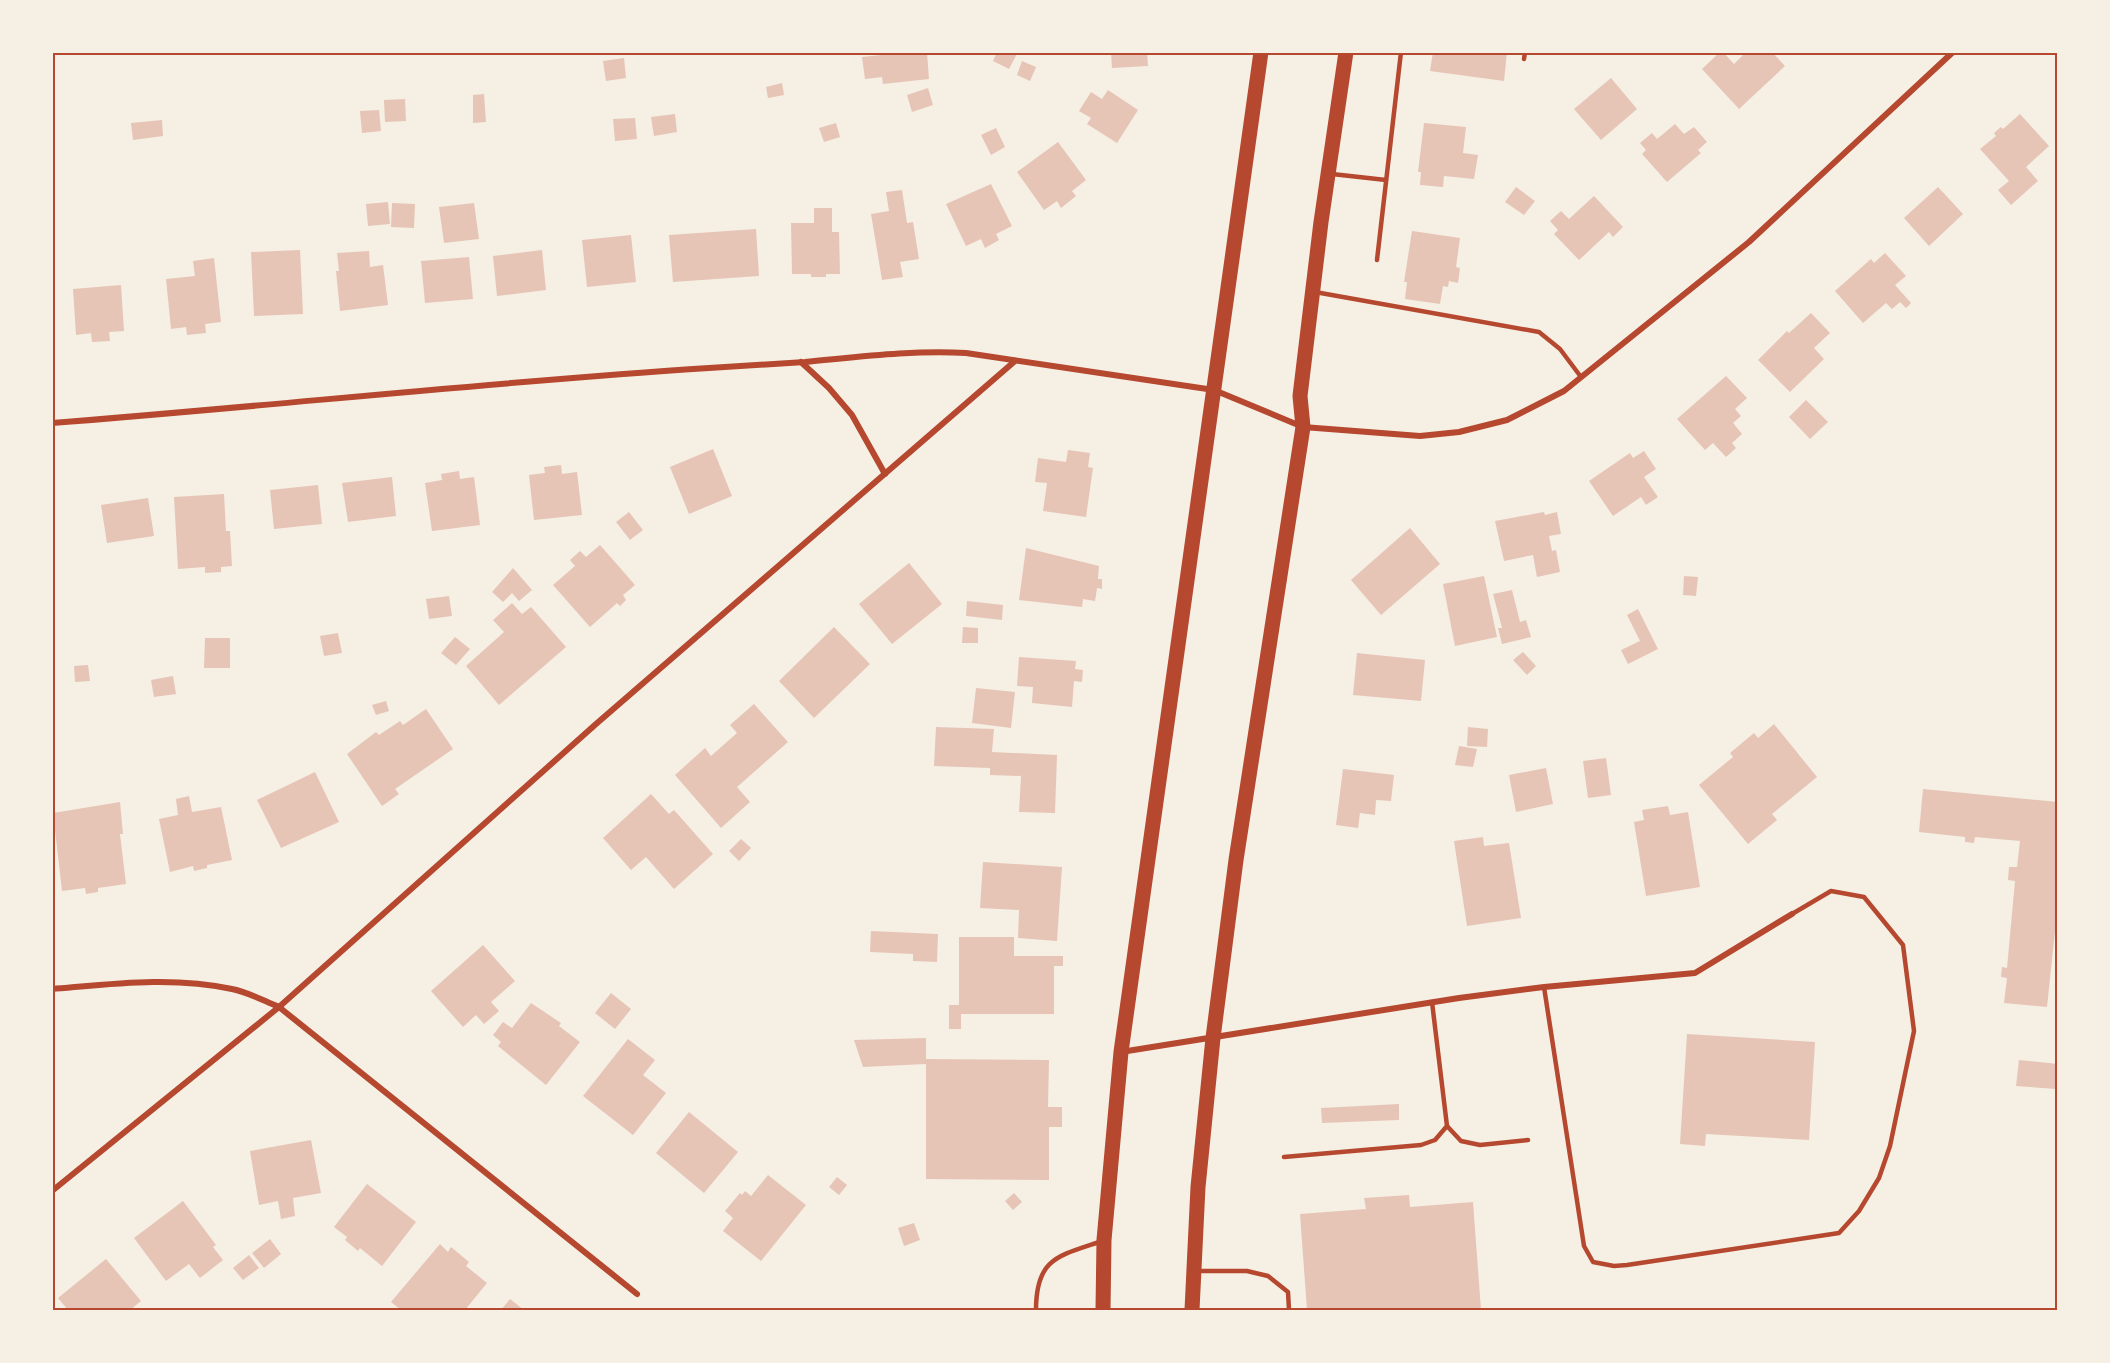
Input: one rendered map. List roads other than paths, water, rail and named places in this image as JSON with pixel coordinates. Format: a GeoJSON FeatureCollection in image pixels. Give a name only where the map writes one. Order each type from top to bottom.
{"type":"FeatureCollection","features":[{"type":"Feature","properties":{"kind":"main road"},"geometry":{"type":"LineString","coordinates":[[1103,1311],[1104,1240],[1121,1052],[1261,52]]}},
{"type":"Feature","properties":{"kind":"main road"},"geometry":{"type":"LineString","coordinates":[[1192,1311],[1198,1187],[1213,1038],[1236,860],[1303,427],[1300,396],[1346,52]]}},
{"type":"Feature","properties":{"kind":"street"},"geometry":{"type":"LineString","coordinates":[[52,423],[247,408],[604,375],[928,351],[966,353],[1214,390],[1303,427],[1420,436],[1459,432],[1507,420],[1564,391],[1581,378],[1749,242],[1953,52]]}},
{"type":"Feature","properties":{"kind":"street"},"geometry":{"type":"LineString","coordinates":[[52,1191],[279,1007],[596,724],[1015,361]]}},
{"type":"Feature","properties":{"kind":"street"},"geometry":{"type":"LineString","coordinates":[[801,362],[829,388],[852,415],[885,474]]}},
{"type":"Feature","properties":{"kind":"street"},"geometry":{"type":"LineString","coordinates":[[1121,1052],[1432,1002],[1544,987],[1695,973],[1792,914]]}},
{"type":"Feature","properties":{"kind":"street"},"geometry":{"type":"LineString","coordinates":[[52,989],[137,982],[188,981],[234,989],[279,1007],[637,1294]]}},
{"type":"Feature","properties":{"kind":"lane"},"geometry":{"type":"LineString","coordinates":[[1377,260],[1401,52]]}},
{"type":"Feature","properties":{"kind":"lane"},"geometry":{"type":"LineString","coordinates":[[1524,59],[1525,52]]}},
{"type":"Feature","properties":{"kind":"lane"},"geometry":{"type":"LineString","coordinates":[[1329,174],[1386,180]]}},
{"type":"Feature","properties":{"kind":"lane"},"geometry":{"type":"LineString","coordinates":[[1313,292],[1539,332],[1560,349],[1581,378]]}},
{"type":"Feature","properties":{"kind":"lane"},"geometry":{"type":"LineString","coordinates":[[1544,987],[1584,1246],[1593,1262],[1614,1266],[1627,1265],[1839,1233],[1859,1212],[1874,1186],[1890,1146],[1914,1031],[1903,945],[1864,897],[1831,891],[1792,914]]}},
{"type":"Feature","properties":{"kind":"lane"},"geometry":{"type":"LineString","coordinates":[[1432,1002],[1447,1126],[1461,1141],[1480,1145],[1528,1140]]}},
{"type":"Feature","properties":{"kind":"lane"},"geometry":{"type":"LineString","coordinates":[[1284,1157],[1421,1145],[1435,1140],[1447,1126]]}},
{"type":"Feature","properties":{"kind":"lane"},"geometry":{"type":"LineString","coordinates":[[1036,1311],[1039,1277],[1052,1260],[1104,1240]]}},
{"type":"Feature","properties":{"kind":"lane"},"geometry":{"type":"LineString","coordinates":[[1194,1271],[1247,1271],[1268,1276],[1288,1292],[1289,1311]]}}]}
